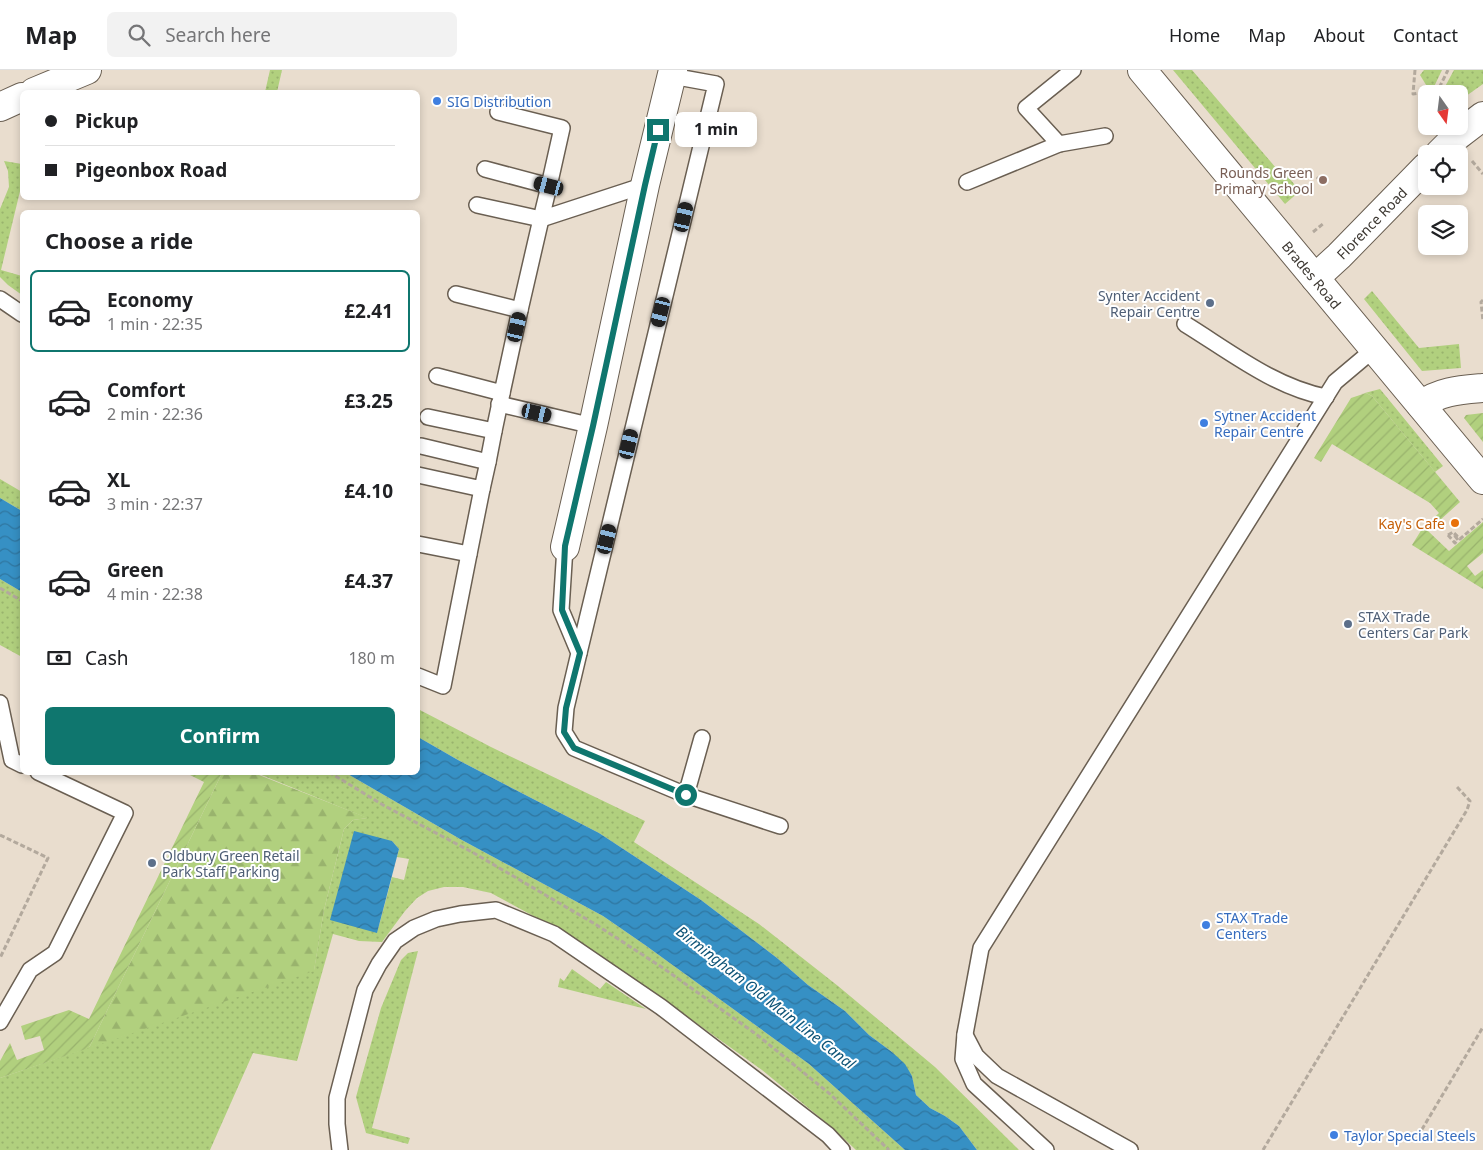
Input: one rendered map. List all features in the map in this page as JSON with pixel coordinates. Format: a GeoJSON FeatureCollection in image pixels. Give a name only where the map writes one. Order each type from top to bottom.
{"type":"FeatureCollection","features":[{"type":"Feature","properties":{"kind":"street"},"geometry":{"type":"LineString","coordinates":[[39,90],[87,70]]}},
{"type":"Feature","properties":{"kind":"street","name":"Brades Road"},"geometry":{"type":"LineString","coordinates":[[1142,70],[1483,480]]}},
{"type":"Feature","properties":{"kind":"street"},"geometry":{"type":"LineString","coordinates":[[565,546],[645,185],[672,73]]}},
{"type":"Feature","properties":{"kind":"street"},"geometry":{"type":"LineString","coordinates":[[0,107],[20,99]]}},
{"type":"Feature","properties":{"kind":"street"},"geometry":{"type":"LineString","coordinates":[[1448,145],[1483,116]]}},
{"type":"Feature","properties":{"kind":"street","name":"Florence Road"},"geometry":{"type":"LineString","coordinates":[[1315,278],[1418,175]]}},
{"type":"Feature","properties":{"kind":"street"},"geometry":{"type":"LineString","coordinates":[[1420,405],[1432,396],[1458,390],[1483,388]]}},
{"type":"Feature","properties":{"kind":"lane"},"geometry":{"type":"LineString","coordinates":[[1059,144],[1026,108],[1073,70]]}},
{"type":"Feature","properties":{"kind":"lane"},"geometry":{"type":"LineString","coordinates":[[672,73],[716,84],[566,708],[564,732],[574,748],[686,795],[780,826]]}},
{"type":"Feature","properties":{"kind":"lane"},"geometry":{"type":"LineString","coordinates":[[420,677],[443,686],[501,398],[562,128],[498,112]]}},
{"type":"Feature","properties":{"kind":"lane"},"geometry":{"type":"LineString","coordinates":[[967,182],[1059,144],[1105,136]]}},
{"type":"Feature","properties":{"kind":"lane"},"geometry":{"type":"LineString","coordinates":[[485,169],[549,186]]}},
{"type":"Feature","properties":{"kind":"lane"},"geometry":{"type":"LineString","coordinates":[[477,205],[541,219],[645,185]]}},
{"type":"Feature","properties":{"kind":"lane"},"geometry":{"type":"LineString","coordinates":[[456,294],[520,310]]}},
{"type":"Feature","properties":{"kind":"lane"},"geometry":{"type":"LineString","coordinates":[[0,300],[20,313]]}},
{"type":"Feature","properties":{"kind":"lane"},"geometry":{"type":"LineString","coordinates":[[1184,324],[1273,378],[1311,394],[1326,397]]}},
{"type":"Feature","properties":{"kind":"lane"},"geometry":{"type":"LineString","coordinates":[[1046,1150],[974,1084],[963,1059],[965,1034],[981,948],[1335,382],[1373,350]]}},
{"type":"Feature","properties":{"kind":"lane"},"geometry":{"type":"LineString","coordinates":[[438,376],[501,398],[593,426]]}},
{"type":"Feature","properties":{"kind":"lane"},"geometry":{"type":"LineString","coordinates":[[428,417],[494,431]]}},
{"type":"Feature","properties":{"kind":"lane"},"geometry":{"type":"LineString","coordinates":[[421,446],[488,462]]}},
{"type":"Feature","properties":{"kind":"lane"},"geometry":{"type":"LineString","coordinates":[[420,475],[482,489]]}},
{"type":"Feature","properties":{"kind":"lane"},"geometry":{"type":"LineString","coordinates":[[420,544],[469,554]]}},
{"type":"Feature","properties":{"kind":"lane"},"geometry":{"type":"LineString","coordinates":[[565,546],[562,610],[580,653]]}},
{"type":"Feature","properties":{"kind":"lane"},"geometry":{"type":"LineString","coordinates":[[0,703],[12,760],[20,764]]}},
{"type":"Feature","properties":{"kind":"lane"},"geometry":{"type":"LineString","coordinates":[[686,795],[702,738]]}},
{"type":"Feature","properties":{"kind":"lane"},"geometry":{"type":"LineString","coordinates":[[0,1022],[30,970],[55,952],[125,813],[44,775]]}},
{"type":"Feature","properties":{"kind":"lane"},"geometry":{"type":"LineString","coordinates":[[340,1150],[337,1124],[338,1098],[365,990],[379,964],[395,941],[414,928],[436,919],[496,910],[554,934],[656,1004],[828,1135],[842,1150]]}},
{"type":"Feature","properties":{"kind":"lane"},"geometry":{"type":"LineString","coordinates":[[965,1034],[976,1056],[997,1076],[1130,1150]]}},
{"type":"Feature","properties":{"kind":"path"},"geometry":{"type":"LineString","coordinates":[[1415,70],[1413,94],[1418,93]]}},
{"type":"Feature","properties":{"kind":"path"},"geometry":{"type":"LineString","coordinates":[[1440,85],[1448,70]]}},
{"type":"Feature","properties":{"kind":"path"},"geometry":{"type":"LineString","coordinates":[[1472,160],[1483,174]]}},
{"type":"Feature","properties":{"kind":"path"},"geometry":{"type":"LineString","coordinates":[[1317,177],[1322,183]]}},
{"type":"Feature","properties":{"kind":"path"},"geometry":{"type":"LineString","coordinates":[[1483,300],[1481,302],[1483,321]]}},
{"type":"Feature","properties":{"kind":"path"},"geometry":{"type":"LineString","coordinates":[[1457,534],[1455,536],[1458,540],[1455,543],[1448,535],[1453,532],[1460,539],[1483,519]]}},
{"type":"Feature","properties":{"kind":"path"},"geometry":{"type":"LineString","coordinates":[[0,588],[20,600]]}},
{"type":"Feature","properties":{"kind":"path"},"geometry":{"type":"LineString","coordinates":[[334,775],[383,805],[472,852],[595,924],[663,968],[763,1040],[830,1094],[889,1150]]}},
{"type":"Feature","properties":{"kind":"path"},"geometry":{"type":"LineString","coordinates":[[1263,1150],[1466,810],[1470,801],[1457,787]]}},
{"type":"Feature","properties":{"kind":"path"},"geometry":{"type":"LineString","coordinates":[[0,835],[48,858],[0,958]]}},
{"type":"Feature","properties":{"kind":"path"},"geometry":{"type":"LineString","coordinates":[[1418,1136],[1483,1027]]}},
{"type":"Feature","properties":{"kind":"green space"},"geometry":{"type":"Polygon","coordinates":[[[270,70],[282,70],[277,90],[265,90],[270,70]]]}},
{"type":"Feature","properties":{"kind":"green space"},"geometry":{"type":"Polygon","coordinates":[[[1173,70],[1192,70],[1276,168],[1279,166],[1300,191],[1285,204],[1173,70]]]}},
{"type":"Feature","properties":{"kind":"green space"},"geometry":{"type":"Polygon","coordinates":[[[1424,70],[1442,70],[1435,85],[1426,85],[1420,75],[1424,70]]]}},
{"type":"Feature","properties":{"kind":"green space"},"geometry":{"type":"Polygon","coordinates":[[[1454,70],[1483,70],[1483,84],[1468,95],[1468,85],[1446,85],[1454,70]]]}},
{"type":"Feature","properties":{"kind":"green space"},"geometry":{"type":"Polygon","coordinates":[[[4,161],[20,164],[20,191],[1,270],[20,275],[20,294],[0,277],[0,209],[9,187],[8,171],[4,161]]]}},
{"type":"Feature","properties":{"kind":"green space"},"geometry":{"type":"Polygon","coordinates":[[[1372,291],[1419,348],[1459,344],[1461,368],[1422,371],[1364,299],[1372,291]]]}},
{"type":"Feature","properties":{"kind":"green space"},"geometry":{"type":"Polygon","coordinates":[[[1380,389],[1443,466],[1435,472],[1372,396],[1366,393],[1361,394],[1380,389]]]}},
{"type":"Feature","properties":{"kind":"green space"},"geometry":{"type":"Polygon","coordinates":[[[1366,393],[1372,396],[1460,502],[1428,531],[1449,551],[1483,522],[1483,553],[1467,566],[1475,576],[1483,570],[1483,589],[1412,545],[1422,529],[1439,513],[1430,503],[1332,444],[1321,462],[1314,458],[1351,398],[1366,393]]]}},
{"type":"Feature","properties":{"kind":"green space"},"geometry":{"type":"Polygon","coordinates":[[[1483,413],[1483,442],[1464,418],[1466,415],[1483,413]]]}},
{"type":"Feature","properties":{"kind":"green space"},"geometry":{"type":"Polygon","coordinates":[[[0,479],[20,491],[20,510],[0,498],[0,479]]]}},
{"type":"Feature","properties":{"kind":"green space"},"geometry":{"type":"Polygon","coordinates":[[[0,579],[20,591],[20,656],[0,645],[0,579]]]}},
{"type":"Feature","properties":{"kind":"green space"},"geometry":{"type":"Polygon","coordinates":[[[420,710],[491,747],[645,821],[634,842],[759,924],[838,986],[935,1067],[1019,1150],[977,1150],[959,1126],[930,1108],[916,1095],[912,1076],[892,1052],[869,1035],[845,1011],[808,985],[777,958],[701,900],[599,833],[458,760],[420,738],[420,710]]]}},
{"type":"Feature","properties":{"kind":"green space"},"geometry":{"type":"Polygon","coordinates":[[[190,775],[221,775],[89,1048],[0,1078],[0,1061],[10,1043],[17,1060],[44,1050],[40,1036],[25,1040],[21,1026],[69,1010],[89,1019],[204,782],[190,775]]]}},
{"type":"Feature","properties":{"kind":"green space"},"geometry":{"type":"Polygon","coordinates":[[[221,775],[259,775],[368,818],[353,820],[344,829],[324,910],[314,971],[89,1048],[221,775]]]}},
{"type":"Feature","properties":{"kind":"green space"},"geometry":{"type":"Polygon","coordinates":[[[261,775],[349,775],[460,839],[603,916],[809,1064],[905,1150],[856,1150],[834,1129],[762,1070],[576,939],[491,893],[463,887],[444,887],[428,891],[417,898],[382,942],[359,941],[333,934],[297,1061],[253,1053],[210,1150],[0,1150],[0,1078],[314,970],[324,910],[344,829],[353,820],[367,818],[261,775]],[[392,841],[377,933],[392,877],[404,880],[409,859],[397,857],[399,849],[392,841]]]}},
{"type":"Feature","properties":{"kind":"green space"},"geometry":{"type":"Polygon","coordinates":[[[418,951],[372,1128],[410,1138],[408,1144],[366,1133],[356,1097],[381,1008],[401,960],[408,953],[418,951]]]}},
{"type":"Feature","properties":{"kind":"green space"},"geometry":{"type":"Polygon","coordinates":[[[572,969],[600,989],[606,982],[646,1009],[558,987],[560,978],[564,981],[572,969]]]}},
{"type":"Feature","properties":{"kind":"water"},"geometry":{"type":"Polygon","coordinates":[[[0,498],[20,510],[20,591],[0,579],[0,498]]]}},
{"type":"Feature","properties":{"kind":"water","name":"Birmingham Old Main Line Canal"},"geometry":{"type":"Polygon","coordinates":[[[420,738],[458,760],[599,833],[701,900],[777,958],[808,985],[845,1011],[869,1035],[905,1064],[912,1076],[916,1095],[930,1108],[959,1126],[977,1150],[905,1150],[809,1064],[645,945],[603,916],[460,839],[349,775],[420,775],[420,738]]]}},
{"type":"Feature","properties":{"kind":"water"},"geometry":{"type":"Polygon","coordinates":[[[354,831],[392,841],[399,849],[377,933],[330,920],[354,831]]]}},
{"type":"Feature","properties":{"kind":"place","name":"SIG Distribution"},"geometry":{"type":"Point","coordinates":[437,101]}},
{"type":"Feature","properties":{"kind":"place","name":"Rounds Green Primary School"},"geometry":{"type":"Point","coordinates":[1323,180]}},
{"type":"Feature","properties":{"kind":"place","name":"Synter Accident Repair Centre"},"geometry":{"type":"Point","coordinates":[1210,303]}},
{"type":"Feature","properties":{"kind":"place","name":"Sytner Accident Repair Centre"},"geometry":{"type":"Point","coordinates":[1204,423]}},
{"type":"Feature","properties":{"kind":"place","name":"Kay's Cafe"},"geometry":{"type":"Point","coordinates":[1455,523]}},
{"type":"Feature","properties":{"kind":"place","name":"STAX Trade Centers Car Park"},"geometry":{"type":"Point","coordinates":[1348,624]}},
{"type":"Feature","properties":{"kind":"place","name":"Oldbury Green Retail Park Staff Parking"},"geometry":{"type":"Point","coordinates":[152,863]}},
{"type":"Feature","properties":{"kind":"place","name":"STAX Trade Centers"},"geometry":{"type":"Point","coordinates":[1206,925]}},
{"type":"Feature","properties":{"kind":"place","name":"Taylor Special Steels"},"geometry":{"type":"Point","coordinates":[1334,1135]}},
{"type":"Feature","properties":{"kind":"route"},"geometry":{"type":"LineString","coordinates":[[658,130],[565,546],[562,610],[580,653],[566,708],[564,732],[574,748],[686,795]]}}]}
